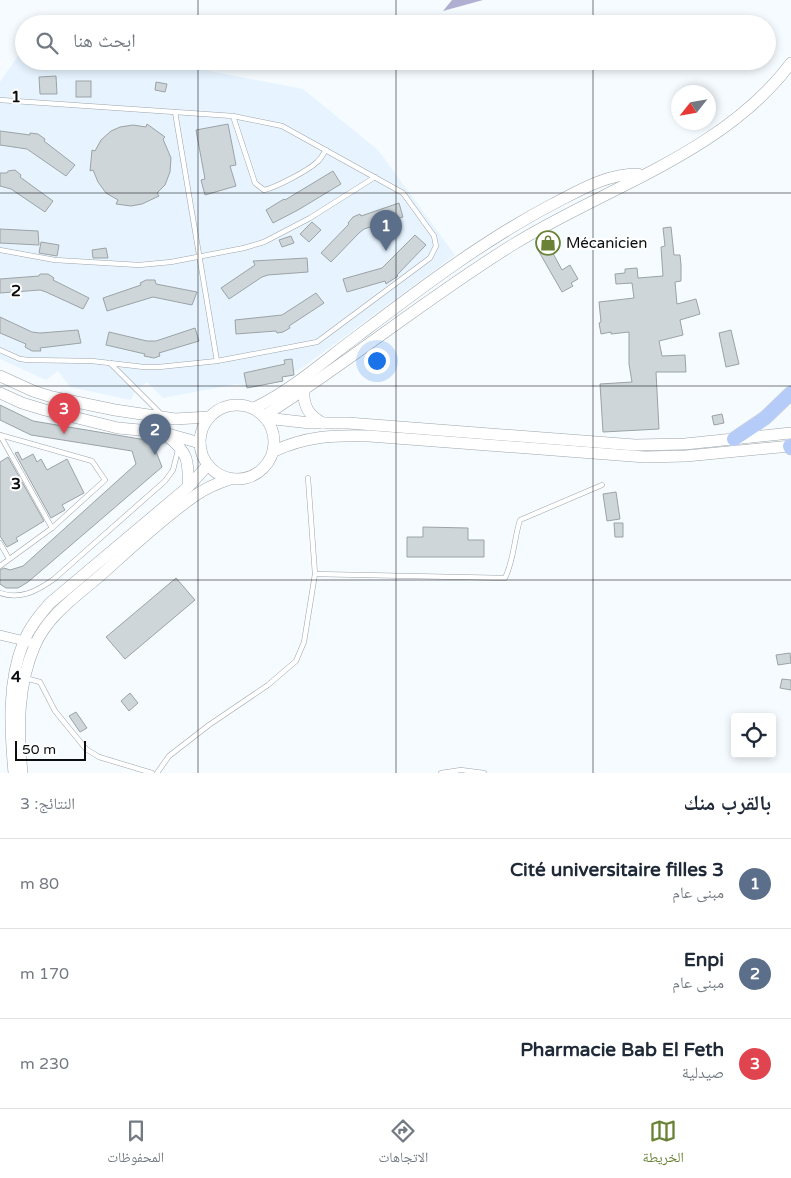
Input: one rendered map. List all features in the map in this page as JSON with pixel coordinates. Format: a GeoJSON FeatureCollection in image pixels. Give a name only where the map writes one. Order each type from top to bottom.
{"type":"FeatureCollection","features":[{"type":"Feature","properties":{"kind":"highway"},"geometry":{"type":"LineString","coordinates":[[734,439],[765,418],[791,393]]}},
{"type":"Feature","properties":{"kind":"main road"},"geometry":{"type":"LineString","coordinates":[[265,417],[498,254],[561,216],[697,146],[732,122],[769,89],[791,63]]}},
{"type":"Feature","properties":{"kind":"main road"},"geometry":{"type":"LineString","coordinates":[[254,408],[290,387],[412,295],[528,217],[598,181],[645,174]]}},
{"type":"Feature","properties":{"kind":"main road"},"geometry":{"type":"LineString","coordinates":[[0,376],[33,391],[52,397],[115,410],[175,419],[209,417]]}},
{"type":"Feature","properties":{"kind":"main road"},"geometry":{"type":"LineString","coordinates":[[304,390],[303,397],[307,410],[311,416],[323,423]]}},
{"type":"Feature","properties":{"kind":"main road"},"geometry":{"type":"LineString","coordinates":[[0,394],[22,404],[118,428],[161,432],[200,443]]}},
{"type":"Feature","properties":{"kind":"main road"},"geometry":{"type":"LineString","coordinates":[[238,404],[254,408],[265,417],[273,430],[275,444],[267,466],[254,476],[238,480],[222,476],[208,465],[202,455],[200,443],[202,429],[209,417],[222,408],[238,404]]}},
{"type":"Feature","properties":{"kind":"main road"},"geometry":{"type":"LineString","coordinates":[[265,417],[300,423],[348,423],[635,445],[685,444],[734,439],[790,441]]}},
{"type":"Feature","properties":{"kind":"main road"},"geometry":{"type":"LineString","coordinates":[[161,432],[179,446],[187,458],[189,467],[188,487]]}},
{"type":"Feature","properties":{"kind":"main road"},"geometry":{"type":"LineString","coordinates":[[274,451],[298,441],[335,436],[388,438],[645,457],[686,456],[790,441]]}},
{"type":"Feature","properties":{"kind":"main road"},"geometry":{"type":"LineString","coordinates":[[22,773],[19,713],[34,623],[50,603],[188,487],[208,465]]}},
{"type":"Feature","properties":{"kind":"main road"},"geometry":{"type":"LineString","coordinates":[[14,773],[11,736],[12,698],[16,665],[30,642],[52,618],[131,547],[194,496],[213,485],[230,479]]}},
{"type":"Feature","properties":{"kind":"street"},"geometry":{"type":"LineString","coordinates":[[2,633],[30,642]]}},
{"type":"Feature","properties":{"kind":"lane"},"geometry":{"type":"LineString","coordinates":[[0,100],[233,116],[282,126],[402,194],[434,236],[436,246],[430,258],[317,342],[217,361],[144,367],[110,362],[28,360],[20,359],[0,350]]}},
{"type":"Feature","properties":{"kind":"lane"},"geometry":{"type":"LineString","coordinates":[[175,112],[217,361]]}},
{"type":"Feature","properties":{"kind":"lane"},"geometry":{"type":"LineString","coordinates":[[233,116],[255,183],[264,190],[312,166],[321,158],[326,150]]}},
{"type":"Feature","properties":{"kind":"lane"},"geometry":{"type":"LineString","coordinates":[[0,250],[55,260],[139,265],[244,248],[264,242],[310,218],[375,177]]}},
{"type":"Feature","properties":{"kind":"lane"},"geometry":{"type":"LineString","coordinates":[[110,362],[165,418]]}},
{"type":"Feature","properties":{"kind":"lane"},"geometry":{"type":"LineString","coordinates":[[0,435],[52,528]]}},
{"type":"Feature","properties":{"kind":"lane"},"geometry":{"type":"LineString","coordinates":[[0,435],[92,462],[106,480],[52,528],[0,566]]}},
{"type":"Feature","properties":{"kind":"lane"},"geometry":{"type":"LineString","coordinates":[[0,594],[27,595],[54,579],[165,481],[175,464],[179,446]]}},
{"type":"Feature","properties":{"kind":"lane"},"geometry":{"type":"LineString","coordinates":[[157,773],[168,756],[268,685],[296,661],[304,642],[315,574],[308,478]]}},
{"type":"Feature","properties":{"kind":"lane"},"geometry":{"type":"LineString","coordinates":[[315,574],[505,578],[510,568],[520,520],[602,485]]}},
{"type":"Feature","properties":{"kind":"lane"},"geometry":{"type":"LineString","coordinates":[[0,543],[9,559]]}},
{"type":"Feature","properties":{"kind":"lane"},"geometry":{"type":"LineString","coordinates":[[24,678],[40,682],[55,711],[86,749],[99,757],[152,773]]}},
{"type":"Feature","properties":{"kind":"lane"},"geometry":{"type":"LineString","coordinates":[[441,773],[461,770],[484,773]]}},
{"type":"Feature","properties":{"kind":"shaded area"},"geometry":{"type":"Polygon","coordinates":[[[452,0],[483,0],[443,11],[452,0]]]}},
{"type":"Feature","properties":{"kind":"shaded area"},"geometry":{"type":"Polygon","coordinates":[[[15,60],[15,70],[205,70],[303,89],[378,150],[455,255],[302,368],[254,388],[237,384],[163,398],[147,382],[134,393],[131,400],[70,387],[58,371],[46,380],[0,359],[0,82],[15,60]]]}},
{"type":"Feature","properties":{"kind":"building"},"geometry":{"type":"Polygon","coordinates":[[[56,76],[57,94],[40,94],[39,77],[56,76]]]}},
{"type":"Feature","properties":{"kind":"building"},"geometry":{"type":"Polygon","coordinates":[[[76,81],[91,81],[91,97],[76,97],[76,81]]]}},
{"type":"Feature","properties":{"kind":"building"},"geometry":{"type":"Polygon","coordinates":[[[156,82],[167,84],[165,92],[155,90],[156,82]]]}},
{"type":"Feature","properties":{"kind":"building"},"geometry":{"type":"Polygon","coordinates":[[[147,124],[165,137],[163,139],[171,158],[170,172],[165,185],[157,193],[159,196],[142,204],[131,206],[116,204],[118,200],[106,193],[98,182],[93,170],[90,171],[92,150],[95,151],[101,140],[111,131],[133,125],[146,127],[147,124]]]}},
{"type":"Feature","properties":{"kind":"building"},"geometry":{"type":"Polygon","coordinates":[[[228,124],[236,165],[230,166],[236,186],[205,195],[201,180],[205,179],[196,130],[228,124]]]}},
{"type":"Feature","properties":{"kind":"building"},"geometry":{"type":"Polygon","coordinates":[[[0,131],[30,135],[30,133],[38,134],[45,139],[44,141],[75,165],[66,176],[27,149],[0,145],[0,131]]]}},
{"type":"Feature","properties":{"kind":"building"},"geometry":{"type":"Polygon","coordinates":[[[15,170],[21,175],[20,177],[53,201],[45,212],[11,189],[0,186],[0,173],[15,170]]]}},
{"type":"Feature","properties":{"kind":"building"},"geometry":{"type":"Polygon","coordinates":[[[333,171],[341,184],[273,223],[266,210],[333,171]]]}},
{"type":"Feature","properties":{"kind":"building"},"geometry":{"type":"Polygon","coordinates":[[[399,203],[403,217],[364,229],[331,262],[321,253],[349,224],[353,217],[399,203]]]}},
{"type":"Feature","properties":{"kind":"building"},"geometry":{"type":"Polygon","coordinates":[[[312,222],[321,230],[309,242],[300,234],[312,222]]]}},
{"type":"Feature","properties":{"kind":"building"},"geometry":{"type":"Polygon","coordinates":[[[671,227],[674,255],[680,255],[681,265],[681,281],[675,282],[677,304],[696,299],[700,314],[680,320],[683,335],[659,341],[662,356],[685,355],[686,372],[656,372],[659,429],[603,432],[600,384],[632,382],[629,364],[629,332],[601,334],[599,302],[634,298],[632,283],[616,284],[615,274],[625,273],[625,269],[637,268],[638,278],[663,276],[661,247],[665,246],[663,228],[671,227]]]}},
{"type":"Feature","properties":{"kind":"building"},"geometry":{"type":"Polygon","coordinates":[[[0,229],[38,231],[39,245],[0,243],[0,229]]]}},
{"type":"Feature","properties":{"kind":"building"},"geometry":{"type":"Polygon","coordinates":[[[415,235],[426,245],[398,276],[386,284],[385,281],[347,292],[343,279],[382,268],[415,235]]]}},
{"type":"Feature","properties":{"kind":"building"},"geometry":{"type":"Polygon","coordinates":[[[291,236],[294,243],[282,247],[279,240],[291,236]]]}},
{"type":"Feature","properties":{"kind":"building"},"geometry":{"type":"Polygon","coordinates":[[[41,242],[59,245],[57,256],[39,253],[41,242]]]}},
{"type":"Feature","properties":{"kind":"building"},"geometry":{"type":"Polygon","coordinates":[[[548,244],[562,270],[570,265],[578,279],[571,283],[573,286],[562,292],[538,250],[548,244]]]}},
{"type":"Feature","properties":{"kind":"building"},"geometry":{"type":"Polygon","coordinates":[[[106,248],[108,258],[93,258],[92,250],[106,248]]]}},
{"type":"Feature","properties":{"kind":"building"},"geometry":{"type":"Polygon","coordinates":[[[307,258],[308,272],[262,277],[229,299],[221,288],[255,265],[253,261],[307,258]]]}},
{"type":"Feature","properties":{"kind":"building"},"geometry":{"type":"Polygon","coordinates":[[[40,274],[48,274],[54,278],[53,280],[89,298],[83,309],[40,290],[0,293],[0,279],[39,276],[40,274]]]}},
{"type":"Feature","properties":{"kind":"building"},"geometry":{"type":"Polygon","coordinates":[[[146,280],[155,280],[156,284],[197,292],[192,305],[153,297],[107,311],[103,298],[141,285],[140,283],[146,280]]]}},
{"type":"Feature","properties":{"kind":"building"},"geometry":{"type":"Polygon","coordinates":[[[316,293],[324,303],[283,332],[236,334],[235,320],[282,315],[316,293]]]}},
{"type":"Feature","properties":{"kind":"building"},"geometry":{"type":"Polygon","coordinates":[[[0,317],[32,332],[78,330],[81,343],[40,348],[41,351],[32,351],[25,347],[26,344],[0,333],[0,317]]]}},
{"type":"Feature","properties":{"kind":"building"},"geometry":{"type":"Polygon","coordinates":[[[195,328],[199,341],[159,353],[160,356],[154,358],[144,356],[145,354],[106,345],[109,332],[147,341],[156,341],[195,328]]]}},
{"type":"Feature","properties":{"kind":"building"},"geometry":{"type":"Polygon","coordinates":[[[731,330],[739,364],[726,367],[719,333],[731,330]]]}},
{"type":"Feature","properties":{"kind":"building"},"geometry":{"type":"Polygon","coordinates":[[[292,359],[294,375],[282,377],[283,381],[247,388],[244,373],[285,364],[284,360],[292,359]]]}},
{"type":"Feature","properties":{"kind":"building"},"geometry":{"type":"Polygon","coordinates":[[[0,405],[33,421],[152,441],[162,467],[28,582],[18,588],[6,588],[0,584],[0,570],[4,568],[10,570],[23,566],[136,464],[132,451],[31,435],[0,420],[0,405]]]}},
{"type":"Feature","properties":{"kind":"building"},"geometry":{"type":"Polygon","coordinates":[[[722,414],[724,423],[714,425],[712,416],[722,414]]]}},
{"type":"Feature","properties":{"kind":"building"},"geometry":{"type":"Polygon","coordinates":[[[18,452],[22,460],[33,454],[37,462],[41,459],[47,470],[67,459],[84,493],[62,505],[65,510],[51,518],[15,453],[18,452]]]}},
{"type":"Feature","properties":{"kind":"building"},"geometry":{"type":"Polygon","coordinates":[[[8,457],[44,521],[16,538],[18,541],[7,547],[0,536],[0,462],[8,457]]]}},
{"type":"Feature","properties":{"kind":"building"},"geometry":{"type":"Polygon","coordinates":[[[616,492],[620,519],[607,521],[603,494],[616,492]]]}},
{"type":"Feature","properties":{"kind":"building"},"geometry":{"type":"Polygon","coordinates":[[[614,523],[623,523],[623,537],[615,537],[614,523]]]}},
{"type":"Feature","properties":{"kind":"building"},"geometry":{"type":"Polygon","coordinates":[[[423,527],[468,528],[468,540],[484,540],[484,557],[407,557],[407,537],[423,537],[423,527]]]}},
{"type":"Feature","properties":{"kind":"building"},"geometry":{"type":"Polygon","coordinates":[[[176,578],[195,600],[125,659],[106,637],[176,578]]]}},
{"type":"Feature","properties":{"kind":"building"},"geometry":{"type":"Polygon","coordinates":[[[790,653],[791,663],[778,665],[776,655],[790,653]]]}},
{"type":"Feature","properties":{"kind":"building"},"geometry":{"type":"Polygon","coordinates":[[[782,679],[791,680],[791,690],[780,688],[782,679]]]}},
{"type":"Feature","properties":{"kind":"building"},"geometry":{"type":"Polygon","coordinates":[[[130,693],[138,703],[129,711],[121,701],[130,693]]]}},
{"type":"Feature","properties":{"kind":"building"},"geometry":{"type":"Polygon","coordinates":[[[76,712],[87,728],[80,732],[69,716],[76,712]]]}},
{"type":"Feature","properties":{"kind":"place","name":"Mécanicien"},"geometry":{"type":"Point","coordinates":[548,243]}},
{"type":"Feature","properties":{"kind":"place","name":"Cité universitaire filles 3"},"geometry":{"type":"Point","coordinates":[386,251]}},
{"type":"Feature","properties":{"kind":"place","name":"Pharmacie Bab El Feth"},"geometry":{"type":"Point","coordinates":[64,434]}},
{"type":"Feature","properties":{"kind":"place","name":"Enpi"},"geometry":{"type":"Point","coordinates":[155,455]}}]}
